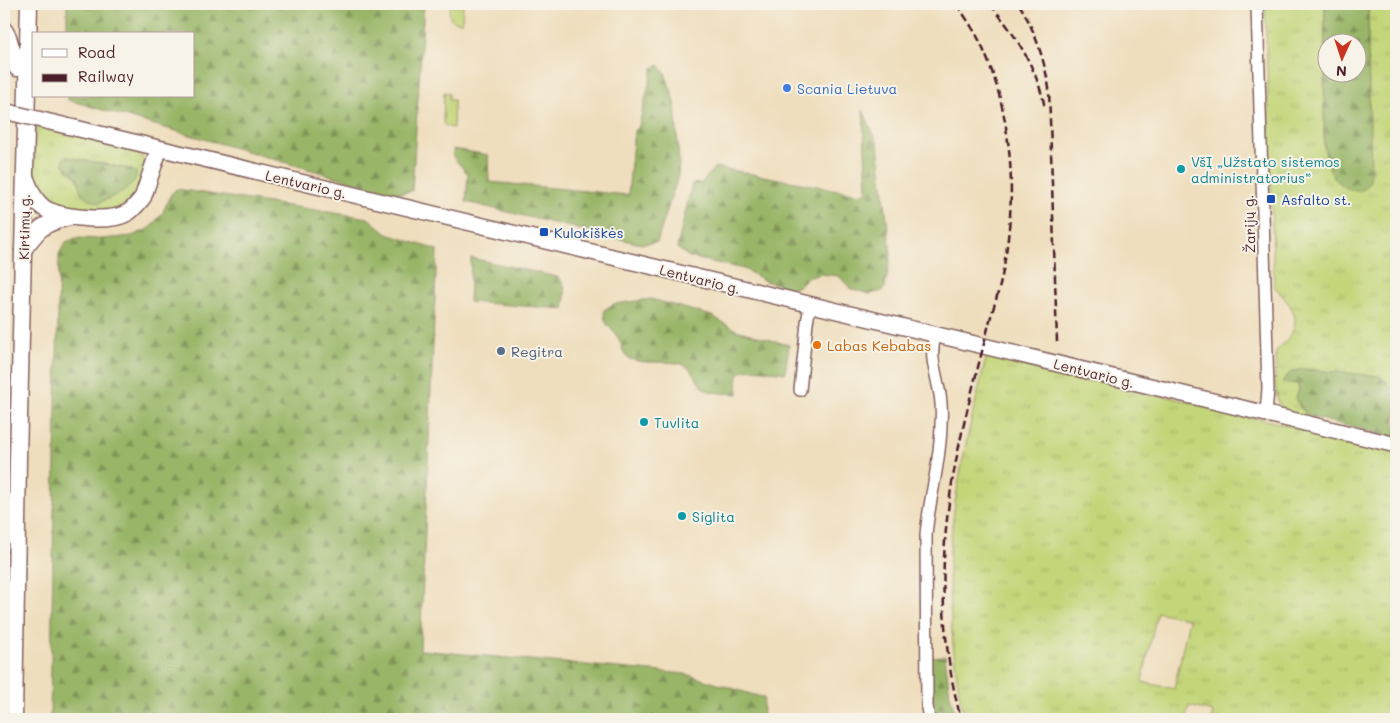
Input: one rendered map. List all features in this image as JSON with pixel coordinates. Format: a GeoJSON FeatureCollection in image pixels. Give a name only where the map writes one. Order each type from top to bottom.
{"type":"FeatureCollection","features":[{"type":"Feature","properties":{"kind":"highway","name":"Kirtimų g."},"geometry":{"type":"LineString","coordinates":[[4,719],[18,4]]}},
{"type":"Feature","properties":{"kind":"highway","name":"Kirtimų g."},"geometry":{"type":"LineString","coordinates":[[14,719],[29,4]]}},
{"type":"Feature","properties":{"kind":"highway"},"geometry":{"type":"LineString","coordinates":[[4,30],[8,37],[16,68]]}},
{"type":"Feature","properties":{"kind":"highway"},"geometry":{"type":"LineString","coordinates":[[23,250],[42,226],[48,223],[70,217],[114,217],[133,209],[147,189],[160,149]]}},
{"type":"Feature","properties":{"kind":"highway"},"geometry":{"type":"LineString","coordinates":[[25,177],[34,196],[42,207],[70,217]]}},
{"type":"Feature","properties":{"kind":"main road","name":"Lentvario g."},"geometry":{"type":"LineString","coordinates":[[4,111],[1396,445]]}},
{"type":"Feature","properties":{"kind":"street","name":"Žarijų g."},"geometry":{"type":"LineString","coordinates":[[1257,4],[1268,389],[1266,414]]}},
{"type":"Feature","properties":{"kind":"street"},"geometry":{"type":"LineString","coordinates":[[800,390],[810,305]]}},
{"type":"Feature","properties":{"kind":"street"},"geometry":{"type":"LineString","coordinates":[[929,719],[927,708],[926,535],[927,517],[942,424],[941,400],[932,353],[935,335]]}},
{"type":"Feature","properties":{"kind":"green space"},"geometry":{"type":"Polygon","coordinates":[[[67,4],[424,4],[412,191],[395,194],[68,100],[68,98],[195,98],[195,32],[67,32],[67,4]]]}},
{"type":"Feature","properties":{"kind":"green space"},"geometry":{"type":"Polygon","coordinates":[[[450,4],[463,4],[462,22],[451,19],[449,12],[450,4]]]}},
{"type":"Feature","properties":{"kind":"green space"},"geometry":{"type":"Polygon","coordinates":[[[1265,4],[1325,4],[1325,32],[1318,32],[1318,82],[1324,82],[1324,146],[1333,176],[1359,82],[1368,82],[1368,4],[1396,4],[1396,396],[1390,386],[1302,369],[1287,384],[1298,384],[1300,407],[1308,416],[1291,414],[1283,409],[1279,403],[1275,386],[1276,351],[1291,333],[1295,318],[1289,304],[1274,286],[1265,4]]]}},
{"type":"Feature","properties":{"kind":"green space"},"geometry":{"type":"Polygon","coordinates":[[[1325,4],[1368,4],[1368,32],[1325,32],[1325,4]]]}},
{"type":"Feature","properties":{"kind":"green space"},"geometry":{"type":"Polygon","coordinates":[[[4,36],[7,47],[6,104],[4,103],[4,36]]]}},
{"type":"Feature","properties":{"kind":"green space"},"geometry":{"type":"Polygon","coordinates":[[[1368,50],[1371,173],[1368,185],[1364,189],[1355,191],[1345,187],[1334,177],[1324,146],[1324,82],[1368,82],[1368,50]]]}},
{"type":"Feature","properties":{"kind":"green space"},"geometry":{"type":"Polygon","coordinates":[[[659,65],[665,73],[675,102],[679,162],[678,176],[657,242],[641,244],[466,202],[468,174],[453,157],[453,149],[488,155],[489,182],[628,195],[634,130],[638,129],[653,68],[659,65]]]}},
{"type":"Feature","properties":{"kind":"green space"},"geometry":{"type":"Polygon","coordinates":[[[444,92],[449,93],[449,100],[454,100],[453,128],[445,126],[443,121],[444,92]]]}},
{"type":"Feature","properties":{"kind":"green space"},"geometry":{"type":"Polygon","coordinates":[[[863,110],[878,144],[891,254],[885,287],[882,291],[870,294],[851,289],[839,276],[821,274],[807,278],[797,287],[790,288],[765,281],[744,269],[689,257],[677,248],[692,184],[702,183],[715,167],[859,194],[867,191],[863,110]]]}},
{"type":"Feature","properties":{"kind":"green space"},"geometry":{"type":"Polygon","coordinates":[[[35,126],[80,136],[135,152],[142,157],[145,163],[136,195],[124,207],[111,211],[54,209],[34,185],[35,126]],[[67,157],[66,168],[78,180],[81,190],[137,174],[130,169],[67,157]]]}},
{"type":"Feature","properties":{"kind":"green space"},"geometry":{"type":"Polygon","coordinates":[[[67,157],[130,169],[137,173],[127,188],[98,203],[87,198],[81,192],[78,178],[63,163],[67,157]]]}},
{"type":"Feature","properties":{"kind":"green space"},"geometry":{"type":"Polygon","coordinates":[[[176,189],[368,218],[387,234],[437,250],[420,650],[685,674],[764,698],[762,719],[50,719],[59,254],[66,242],[76,238],[103,239],[132,236],[149,229],[162,214],[171,194],[176,189]]]}},
{"type":"Feature","properties":{"kind":"green space"},"geometry":{"type":"Polygon","coordinates":[[[471,258],[557,277],[561,280],[564,287],[564,309],[469,302],[471,258]]]}},
{"type":"Feature","properties":{"kind":"green space"},"geometry":{"type":"Polygon","coordinates":[[[651,299],[712,316],[736,330],[789,345],[785,373],[754,369],[742,371],[738,378],[738,394],[718,393],[703,388],[691,370],[684,365],[670,362],[632,360],[627,357],[619,338],[607,325],[604,310],[614,304],[651,299]]]}},
{"type":"Feature","properties":{"kind":"green space"},"geometry":{"type":"Polygon","coordinates":[[[987,354],[1396,451],[1396,719],[1211,719],[1213,712],[1189,706],[1186,719],[965,719],[956,672],[952,635],[949,584],[950,547],[962,463],[987,354]],[[1157,612],[1142,682],[1174,689],[1189,619],[1157,612]]]}},
{"type":"Feature","properties":{"kind":"green space"},"geometry":{"type":"Polygon","coordinates":[[[1302,369],[1380,376],[1390,386],[1396,396],[1396,438],[1308,416],[1300,407],[1296,398],[1299,389],[1298,384],[1283,383],[1283,380],[1291,372],[1302,369]]]}},
{"type":"Feature","properties":{"kind":"green space"},"geometry":{"type":"Polygon","coordinates":[[[945,656],[950,695],[957,719],[935,719],[930,657],[945,656]]]}},
{"type":"Feature","properties":{"kind":"railway"},"geometry":{"type":"LineString","coordinates":[[957,4],[977,36],[999,93],[1005,123],[1011,184],[1007,246],[1002,276],[960,443],[952,483],[945,542],[945,631],[954,690],[961,719]]}},
{"type":"Feature","properties":{"kind":"railway"},"geometry":{"type":"LineString","coordinates":[[990,4],[1017,40],[1031,66],[1037,79],[1045,108]]}},
{"type":"Feature","properties":{"kind":"railway"},"geometry":{"type":"LineString","coordinates":[[1019,4],[1030,24],[1038,45],[1049,88],[1057,342]]}},
{"type":"Feature","properties":{"kind":"place","name":"Scania Lietuva"},"geometry":{"type":"Point","coordinates":[787,88]}},
{"type":"Feature","properties":{"kind":"place","name":"VšĮ „Užstato sistemos administratorius“"},"geometry":{"type":"Point","coordinates":[1181,169]}},
{"type":"Feature","properties":{"kind":"place","name":"Asfalto st."},"geometry":{"type":"Point","coordinates":[1271,199]}},
{"type":"Feature","properties":{"kind":"place","name":"Kulokiškės"},"geometry":{"type":"Point","coordinates":[544,232]}},
{"type":"Feature","properties":{"kind":"place","name":"Labas Kebabas"},"geometry":{"type":"Point","coordinates":[817,345]}},
{"type":"Feature","properties":{"kind":"place","name":"Regitra"},"geometry":{"type":"Point","coordinates":[501,351]}},
{"type":"Feature","properties":{"kind":"place","name":"Tuvlita"},"geometry":{"type":"Point","coordinates":[644,422]}},
{"type":"Feature","properties":{"kind":"place","name":"Siglita"},"geometry":{"type":"Point","coordinates":[682,516]}}]}
